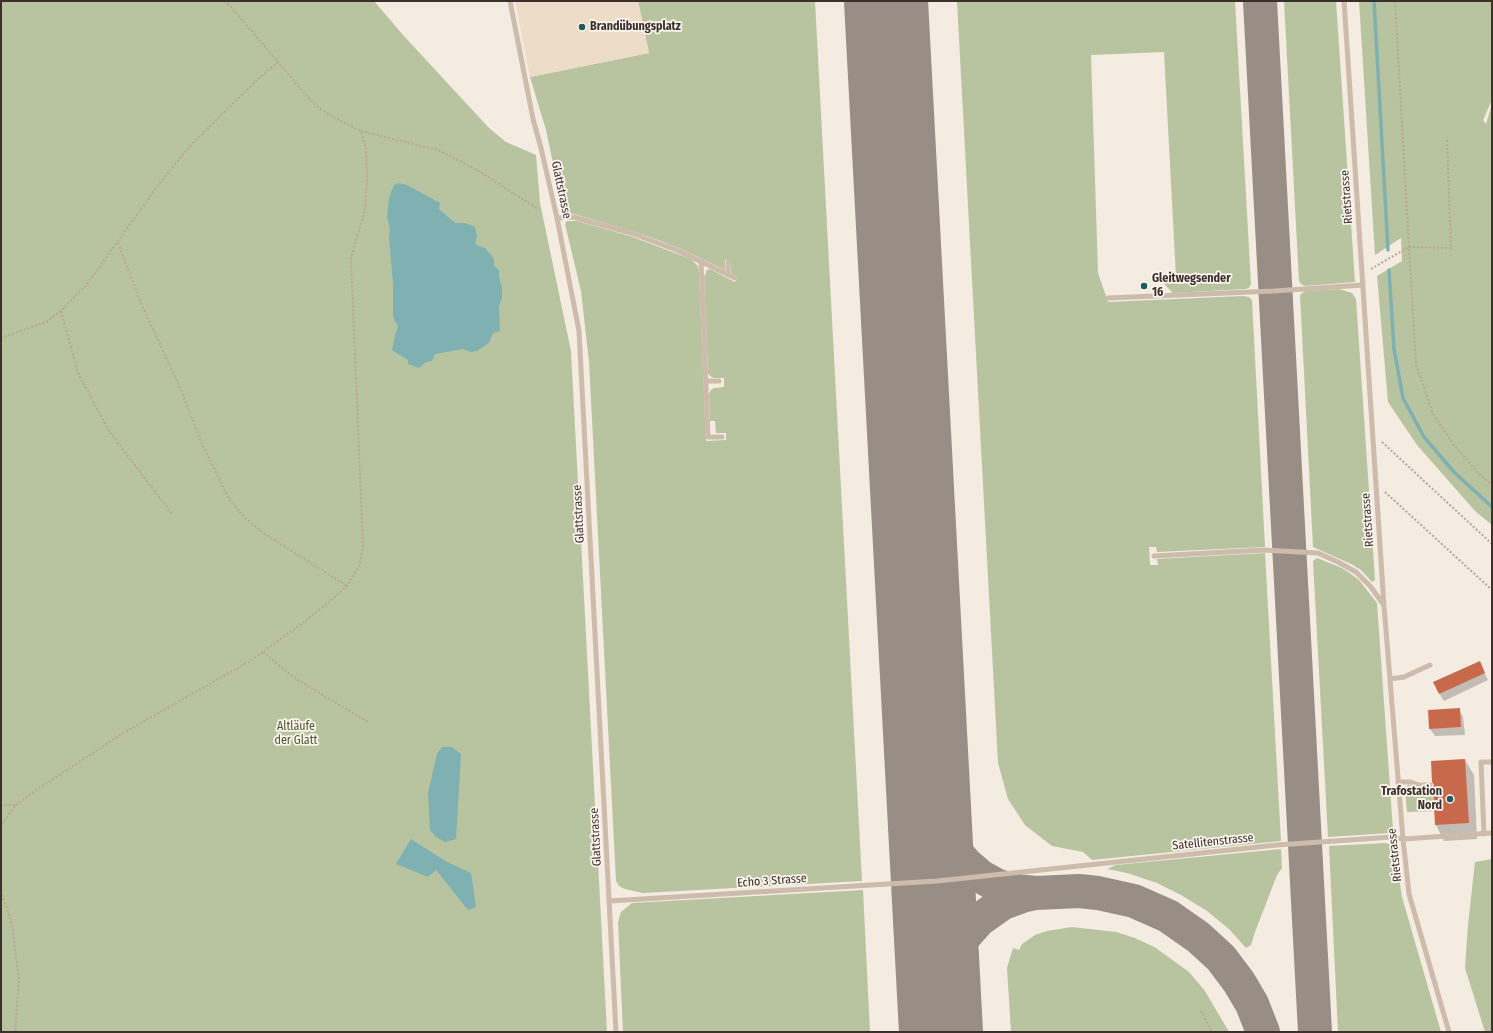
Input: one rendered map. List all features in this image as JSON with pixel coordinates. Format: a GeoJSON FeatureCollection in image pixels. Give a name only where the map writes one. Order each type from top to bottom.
{"type":"FeatureCollection","features":[{"type":"Feature","properties":{"kind":"lane","name":"Glattstrasse"},"geometry":{"type":"LineString","coordinates":[[510,1],[533,119],[557,218],[575,309],[580,352],[616,1032]]}},
{"type":"Feature","properties":{"kind":"lane","name":"Rietstrasse"},"geometry":{"type":"LineString","coordinates":[[1344,1],[1384,606],[1403,839],[1409,894],[1449,1032]]}},
{"type":"Feature","properties":{"kind":"lane"},"geometry":{"type":"LineString","coordinates":[[557,218],[573,217],[603,224],[657,242],[735,278]]}},
{"type":"Feature","properties":{"kind":"lane"},"geometry":{"type":"LineString","coordinates":[[701,261],[708,437],[722,437]]}},
{"type":"Feature","properties":{"kind":"lane"},"geometry":{"type":"LineString","coordinates":[[728,262],[728,275]]}},
{"type":"Feature","properties":{"kind":"lane"},"geometry":{"type":"LineString","coordinates":[[1108,298],[1252,292],[1363,285]]}},
{"type":"Feature","properties":{"kind":"lane"},"geometry":{"type":"LineString","coordinates":[[706,381],[720,381]]}},
{"type":"Feature","properties":{"kind":"lane"},"geometry":{"type":"LineString","coordinates":[[1154,556],[1263,550],[1318,554],[1338,562],[1356,572],[1371,587],[1384,606]]}},
{"type":"Feature","properties":{"kind":"lane"},"geometry":{"type":"LineString","coordinates":[[1390,679],[1404,677],[1430,665]]}},
{"type":"Feature","properties":{"kind":"lane"},"geometry":{"type":"LineString","coordinates":[[1484,834],[1481,762],[1492,762]]}},
{"type":"Feature","properties":{"kind":"lane"},"geometry":{"type":"LineString","coordinates":[[1398,782],[1430,785]]}},
{"type":"Feature","properties":{"kind":"lane","name":"Satellitenstrasse"},"geometry":{"type":"LineString","coordinates":[[937,881],[1277,845],[1392,837],[1403,839],[1492,833]]}},
{"type":"Feature","properties":{"kind":"lane","name":"Echo 3 Strasse"},"geometry":{"type":"LineString","coordinates":[[609,901],[937,881]]}},
{"type":"Feature","properties":{"kind":"path"},"geometry":{"type":"LineString","coordinates":[[226,1],[306,95],[319,108],[361,131],[438,150],[477,170],[538,209]]}},
{"type":"Feature","properties":{"kind":"path"},"geometry":{"type":"LineString","coordinates":[[1395,1],[1416,364],[1433,414],[1454,445],[1479,474],[1492,485]]}},
{"type":"Feature","properties":{"kind":"path"},"geometry":{"type":"LineString","coordinates":[[1,338],[46,322],[62,311],[87,284],[162,180],[191,145],[278,62]]}},
{"type":"Feature","properties":{"kind":"path"},"geometry":{"type":"LineString","coordinates":[[1,828],[3,822],[16,805],[120,736],[263,652],[328,603],[347,586],[360,564],[363,546],[351,258],[364,210],[366,192],[366,149],[361,131]]}},
{"type":"Feature","properties":{"kind":"path"},"geometry":{"type":"LineString","coordinates":[[1362,274],[1409,247],[1451,248],[1447,140]]}},
{"type":"Feature","properties":{"kind":"path"},"geometry":{"type":"LineString","coordinates":[[118,243],[141,303],[181,390],[201,442],[229,499],[245,518],[265,534],[347,586]]}},
{"type":"Feature","properties":{"kind":"path"},"geometry":{"type":"LineString","coordinates":[[62,311],[78,373],[109,431],[172,514]]}},
{"type":"Feature","properties":{"kind":"path"},"geometry":{"type":"LineString","coordinates":[[1372,432],[1492,544]]}},
{"type":"Feature","properties":{"kind":"path"},"geometry":{"type":"LineString","coordinates":[[1376,484],[1492,590]]}},
{"type":"Feature","properties":{"kind":"path"},"geometry":{"type":"LineString","coordinates":[[263,652],[296,679],[368,722]]}},
{"type":"Feature","properties":{"kind":"path"},"geometry":{"type":"LineString","coordinates":[[1,805],[16,805]]}},
{"type":"Feature","properties":{"kind":"path"},"geometry":{"type":"LineString","coordinates":[[1,891],[12,924],[19,980],[15,1032]]}},
{"type":"Feature","properties":{"kind":"path"},"geometry":{"type":"LineString","coordinates":[[1201,1011],[1212,1032]]}},
{"type":"Feature","properties":{"kind":"green space","name":"Altläufe der Glatt"},"geometry":{"type":"Polygon","coordinates":[[[1,1],[374,1],[403,35],[489,128],[506,142],[536,155],[540,203],[571,351],[607,1032],[1,1032],[1,1]]]}},
{"type":"Feature","properties":{"kind":"green space"},"geometry":{"type":"Polygon","coordinates":[[[638,1],[815,1],[862,881],[643,893],[625,889],[619,886],[616,881],[589,362],[581,291],[565,224],[567,221],[577,221],[630,236],[691,259],[698,266],[706,441],[726,440],[726,433],[716,433],[715,421],[710,421],[709,394],[714,388],[724,387],[724,378],[714,378],[708,373],[704,277],[707,270],[710,269],[735,282],[738,278],[731,273],[730,260],[725,260],[725,270],[658,240],[563,211],[546,130],[530,77],[649,53],[638,1]]]}},
{"type":"Feature","properties":{"kind":"green space"},"geometry":{"type":"Polygon","coordinates":[[[957,1],[1235,1],[1251,284],[1249,288],[1173,293],[1164,284],[1163,280],[1176,277],[1164,52],[1091,55],[1098,273],[1108,302],[1242,296],[1249,297],[1252,300],[1265,547],[1157,552],[1156,547],[1149,547],[1150,565],[1158,565],[1157,559],[1265,553],[1281,841],[1092,860],[1083,852],[1052,846],[1025,825],[1008,799],[998,763],[957,1]]]}},
{"type":"Feature","properties":{"kind":"green space"},"geometry":{"type":"Polygon","coordinates":[[[1284,1],[1336,1],[1355,282],[1305,286],[1299,281],[1284,1]]]}},
{"type":"Feature","properties":{"kind":"green space"},"geometry":{"type":"Polygon","coordinates":[[[1359,1],[1492,1],[1492,100],[1483,120],[1486,124],[1492,104],[1492,525],[1475,511],[1417,445],[1388,402],[1377,276],[1402,261],[1401,238],[1375,255],[1359,1]]]}},
{"type":"Feature","properties":{"kind":"green space"},"geometry":{"type":"Polygon","coordinates":[[[1339,289],[1352,293],[1356,299],[1375,580],[1372,582],[1361,570],[1351,564],[1313,547],[1300,295],[1305,291],[1339,289]]]}},
{"type":"Feature","properties":{"kind":"green space"},"geometry":{"type":"Polygon","coordinates":[[[1317,558],[1342,568],[1359,580],[1377,603],[1393,830],[1390,833],[1328,837],[1313,561],[1317,558]]]}},
{"type":"Feature","properties":{"kind":"green space"},"geometry":{"type":"Polygon","coordinates":[[[1408,785],[1423,788],[1432,787],[1434,811],[1407,812],[1405,789],[1408,785]]]}},
{"type":"Feature","properties":{"kind":"green space"},"geometry":{"type":"Polygon","coordinates":[[[1386,843],[1394,846],[1402,897],[1441,1032],[1338,1032],[1329,846],[1386,843]]]}},
{"type":"Feature","properties":{"kind":"green space"},"geometry":{"type":"Polygon","coordinates":[[[1281,849],[1282,868],[1277,875],[1251,945],[1246,948],[1229,929],[1207,911],[1181,895],[1157,883],[1127,873],[1107,869],[1116,865],[1281,849]]]}},
{"type":"Feature","properties":{"kind":"green space"},"geometry":{"type":"Polygon","coordinates":[[[1492,859],[1492,1032],[1485,1032],[1465,968],[1475,862],[1492,859]]]}},
{"type":"Feature","properties":{"kind":"green space"},"geometry":{"type":"Polygon","coordinates":[[[863,890],[870,1032],[623,1032],[618,922],[621,912],[632,903],[863,890]]]}},
{"type":"Feature","properties":{"kind":"green space"},"geometry":{"type":"Polygon","coordinates":[[[1072,927],[1116,932],[1135,938],[1156,948],[1189,972],[1205,991],[1229,1032],[1011,1032],[1007,968],[1013,948],[1019,950],[1022,944],[1035,935],[1047,931],[1072,927]]]}},
{"type":"Feature","properties":{"kind":"shaded area","name":"Brandübungsplatz"},"geometry":{"type":"Polygon","coordinates":[[[515,1],[638,1],[649,53],[530,77],[515,1]]]}},
{"type":"Feature","properties":{"kind":"water"},"geometry":{"type":"Polygon","coordinates":[[[398,183],[407,185],[440,203],[439,209],[455,223],[465,223],[475,227],[477,236],[475,243],[478,246],[485,248],[494,259],[494,266],[499,270],[502,288],[502,298],[499,306],[500,331],[493,333],[489,343],[477,351],[471,352],[463,349],[435,354],[432,361],[426,362],[419,368],[408,364],[408,360],[392,350],[398,326],[393,316],[393,283],[389,238],[390,229],[387,217],[389,198],[394,185],[398,183]]]}},
{"type":"Feature","properties":{"kind":"water"},"geometry":{"type":"Polygon","coordinates":[[[442,747],[452,747],[461,754],[456,839],[445,842],[436,837],[430,830],[428,793],[437,754],[442,747]]]}},
{"type":"Feature","properties":{"kind":"water"},"geometry":{"type":"Polygon","coordinates":[[[411,839],[447,862],[471,873],[476,907],[468,910],[436,870],[428,877],[396,864],[411,839]]]}},
{"type":"Feature","properties":{"kind":"building"},"geometry":{"type":"Polygon","coordinates":[[[1480,661],[1485,673],[1439,694],[1433,682],[1480,661]]]}},
{"type":"Feature","properties":{"kind":"building"},"geometry":{"type":"Polygon","coordinates":[[[1460,708],[1461,727],[1429,729],[1428,710],[1460,708]]]}},
{"type":"Feature","properties":{"kind":"building","name":"Trafostation Nord"},"geometry":{"type":"Polygon","coordinates":[[[1465,759],[1469,823],[1435,825],[1434,785],[1432,782],[1431,761],[1465,759]]]}},
{"type":"Feature","properties":{"kind":"waterway"},"geometry":{"type":"LineString","coordinates":[[1374,1],[1388,250]]}},
{"type":"Feature","properties":{"kind":"waterway"},"geometry":{"type":"LineString","coordinates":[[1389,270],[1394,349],[1403,398],[1424,437],[1454,472],[1492,507]]}},
{"type":"Feature","properties":{"kind":"taxiway"},"geometry":{"type":"LineString","coordinates":[[1260,1],[1315,1032]]}},
{"type":"Feature","properties":{"kind":"taxiway"},"geometry":{"type":"LineString","coordinates":[[928,786],[934,809],[942,830],[953,849],[966,864],[980,876],[998,886],[1016,891],[1036,893]]}},
{"type":"Feature","properties":{"kind":"taxiway"},"geometry":{"type":"LineString","coordinates":[[940,1010],[943,983],[952,957],[962,939],[979,920],[1003,903],[1022,896],[1036,893],[1079,891],[1098,893],[1134,901],[1168,916],[1198,937],[1221,958],[1239,982],[1252,1004],[1263,1032]]}},
{"type":"Feature","properties":{"kind":"runway"},"geometry":{"type":"LineString","coordinates":[[886,1],[941,1032]]}},
{"type":"Feature","properties":{"kind":"place","name":"Brandübungsplatz"},"geometry":{"type":"Point","coordinates":[582,27]}},
{"type":"Feature","properties":{"kind":"place","name":"Gleitwegsender 16"},"geometry":{"type":"Point","coordinates":[1144,286]}},
{"type":"Feature","properties":{"kind":"place","name":"Trafostation Nord"},"geometry":{"type":"Point","coordinates":[1450,799]}}]}
